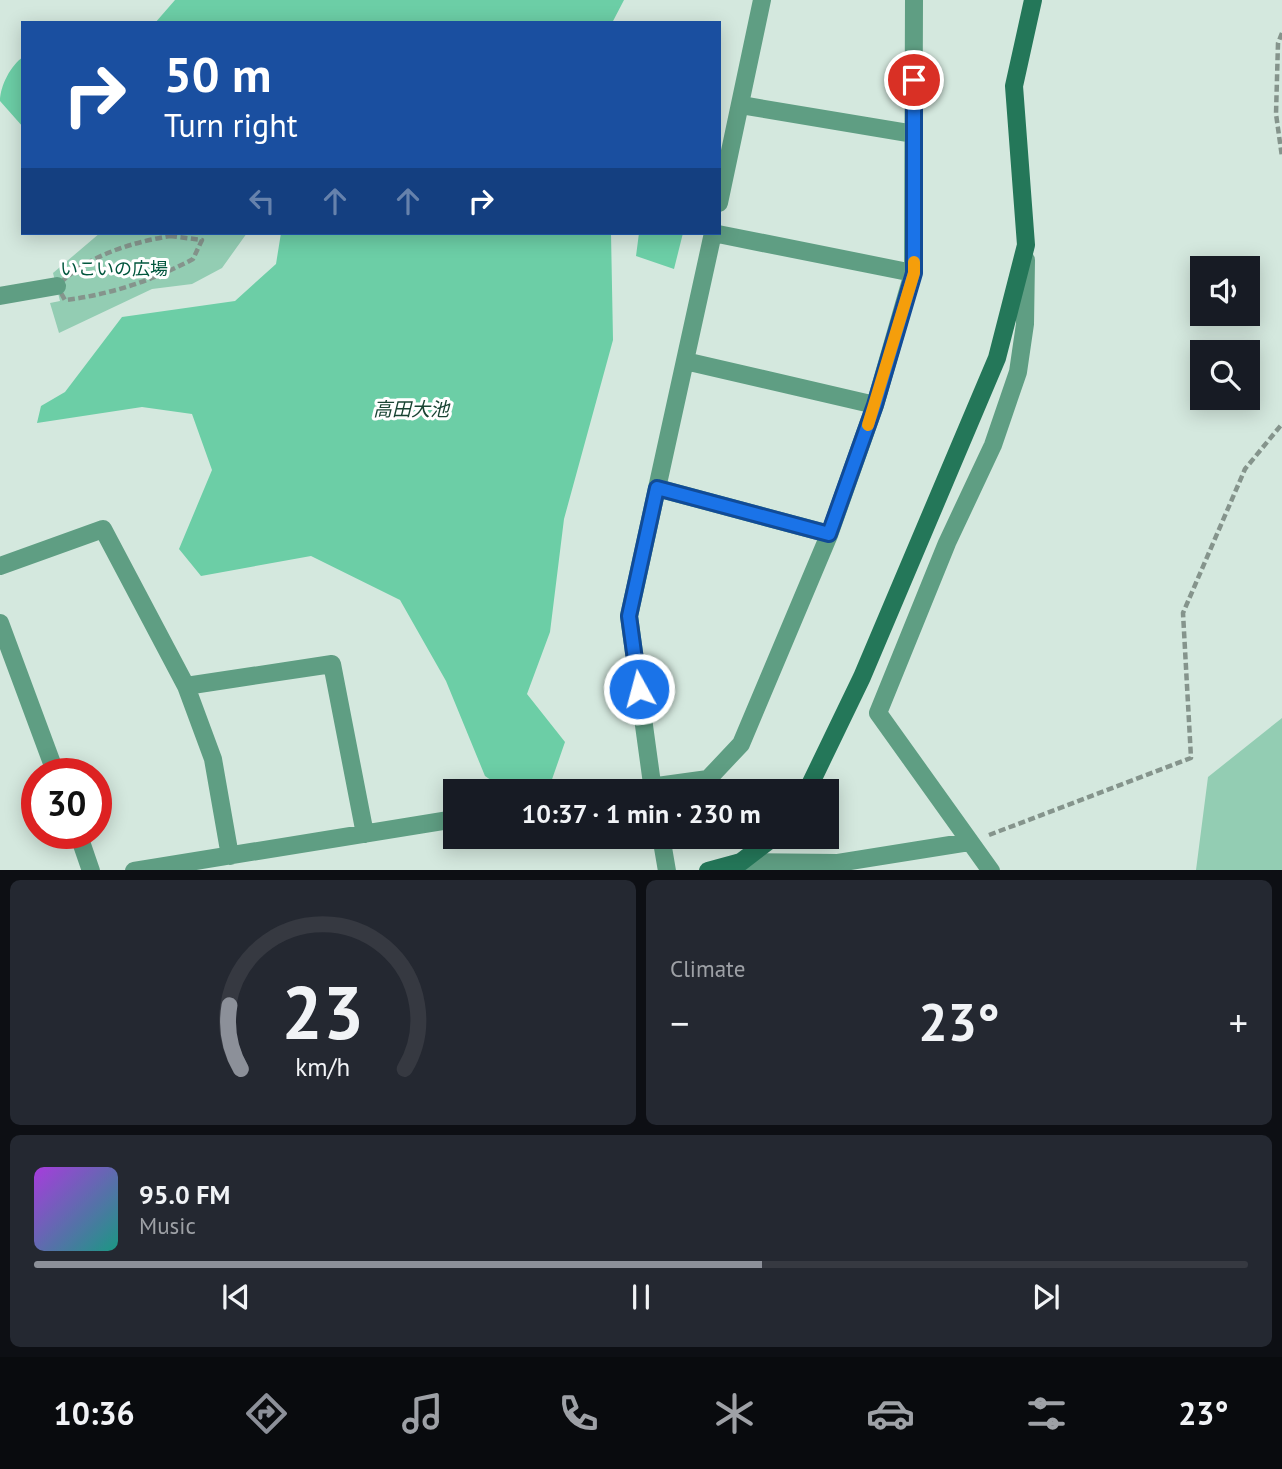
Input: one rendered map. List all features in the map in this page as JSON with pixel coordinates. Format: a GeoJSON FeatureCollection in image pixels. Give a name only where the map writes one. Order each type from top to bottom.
{"type":"FeatureCollection","features":[{"type":"Feature","properties":{"kind":"street"},"geometry":{"type":"LineString","coordinates":[[721,193],[762,0]]}},
{"type":"Feature","properties":{"kind":"street"},"geometry":{"type":"LineString","coordinates":[[708,779],[741,744],[829,534],[875,405],[914,273],[914,0]]}},
{"type":"Feature","properties":{"kind":"street"},"geometry":{"type":"LineString","coordinates":[[991,870],[878,713],[947,542],[993,445],[1018,372],[1025,324],[1026,245],[1014,86],[1033,0]]}},
{"type":"Feature","properties":{"kind":"street"},"geometry":{"type":"LineString","coordinates":[[741,106],[914,134]]}},
{"type":"Feature","properties":{"kind":"street"},"geometry":{"type":"LineString","coordinates":[[651,779],[629,616],[713,235]]}},
{"type":"Feature","properties":{"kind":"street"},"geometry":{"type":"LineString","coordinates":[[721,235],[914,273]]}},
{"type":"Feature","properties":{"kind":"street"},"geometry":{"type":"LineString","coordinates":[[813,779],[862,677],[997,358],[1026,245]]}},
{"type":"Feature","properties":{"kind":"street"},"geometry":{"type":"LineString","coordinates":[[0,296],[57,286]]}},
{"type":"Feature","properties":{"kind":"street"},"geometry":{"type":"LineString","coordinates":[[685,362],[875,405]]}},
{"type":"Feature","properties":{"kind":"street"},"geometry":{"type":"LineString","coordinates":[[657,488],[829,534]]}},
{"type":"Feature","properties":{"kind":"street"},"geometry":{"type":"LineString","coordinates":[[0,566],[103,529],[186,686],[214,759],[230,856]]}},
{"type":"Feature","properties":{"kind":"street"},"geometry":{"type":"LineString","coordinates":[[0,622],[50,758]]}},
{"type":"Feature","properties":{"kind":"street"},"geometry":{"type":"LineString","coordinates":[[186,686],[332,664],[365,834]]}},
{"type":"Feature","properties":{"kind":"street"},"geometry":{"type":"LineString","coordinates":[[134,870],[443,821]]}},
{"type":"Feature","properties":{"kind":"street"},"geometry":{"type":"LineString","coordinates":[[708,870],[741,862],[838,863],[969,842]]}},
{"type":"Feature","properties":{"kind":"street"},"geometry":{"type":"LineString","coordinates":[[84,849],[91,870]]}},
{"type":"Feature","properties":{"kind":"street"},"geometry":{"type":"LineString","coordinates":[[663,849],[667,870]]}},
{"type":"Feature","properties":{"kind":"street"},"geometry":{"type":"LineString","coordinates":[[741,862],[758,849]]}},
{"type":"Feature","properties":{"kind":"path"},"geometry":{"type":"LineString","coordinates":[[1282,33],[1278,43],[1276,114],[1282,157]]}},
{"type":"Feature","properties":{"kind":"path"},"geometry":{"type":"LineString","coordinates":[[170,236],[202,240],[193,259],[130,285],[90,297],[65,300],[57,286],[70,274],[135,242],[170,236]]}},
{"type":"Feature","properties":{"kind":"path"},"geometry":{"type":"LineString","coordinates":[[969,842],[1191,758],[1183,613],[1245,468],[1282,424]]}},
{"type":"Feature","properties":{"kind":"green space","name":"いこいの広場"},"geometry":{"type":"Polygon","coordinates":[[[98,235],[246,235],[222,268],[192,284],[152,289],[59,333],[50,303],[60,301],[53,273],[98,235]]]}},
{"type":"Feature","properties":{"kind":"green space"},"geometry":{"type":"Polygon","coordinates":[[[1282,718],[1282,870],[1196,870],[1208,777],[1282,718]]]}},
{"type":"Feature","properties":{"kind":"water"},"geometry":{"type":"Polygon","coordinates":[[[175,0],[624,0],[613,21],[157,21],[175,0]]]}},
{"type":"Feature","properties":{"kind":"water"},"geometry":{"type":"Polygon","coordinates":[[[21,59],[21,125],[0,101],[7,76],[21,59]]]}},
{"type":"Feature","properties":{"kind":"water","name":"高田大池"},"geometry":{"type":"Polygon","coordinates":[[[281,235],[611,235],[613,340],[564,519],[550,632],[527,694],[565,742],[552,779],[489,779],[485,776],[446,681],[400,600],[311,556],[201,576],[179,549],[212,470],[192,414],[142,407],[37,423],[41,406],[65,392],[122,317],[235,301],[276,264],[281,235]]]}},
{"type":"Feature","properties":{"kind":"water"},"geometry":{"type":"Polygon","coordinates":[[[639,235],[682,235],[674,269],[636,256],[639,235]]]}},
{"type":"Feature","properties":{"kind":"slow traffic"},"geometry":{"type":"LineString","coordinates":[[868,425],[914,273],[914,262]]}},
{"type":"Feature","properties":{"kind":"route"},"geometry":{"type":"LineString","coordinates":[[639,689],[629,616],[657,488],[829,534],[875,405],[914,273],[914,80]]}}]}
